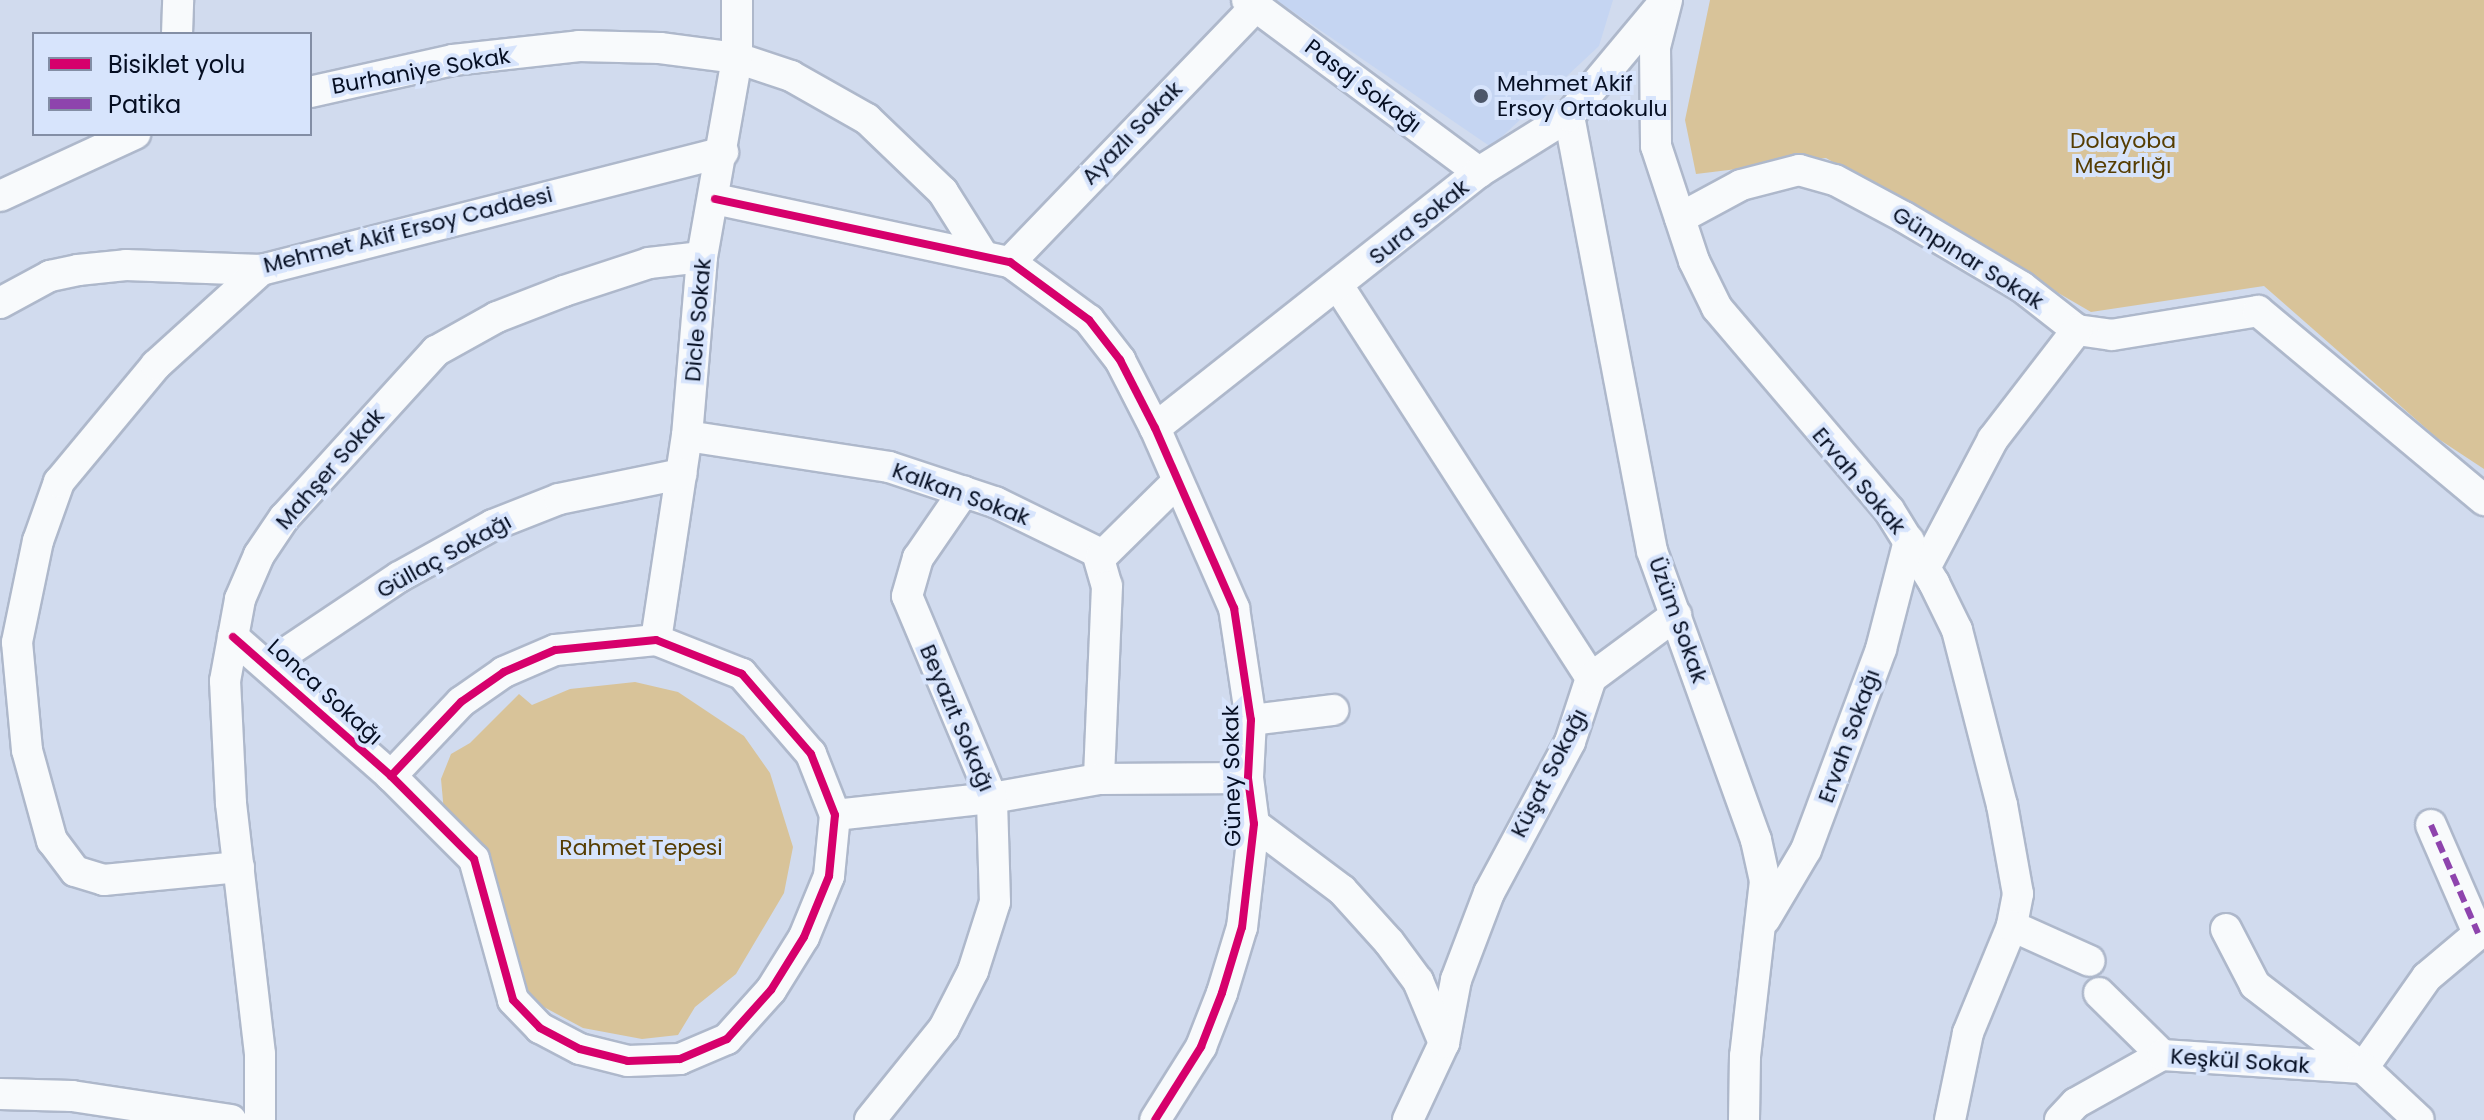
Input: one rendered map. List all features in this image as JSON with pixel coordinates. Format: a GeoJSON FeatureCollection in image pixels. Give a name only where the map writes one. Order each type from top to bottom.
{"type":"FeatureCollection","features":[{"type":"Feature","properties":{"kind":"street"},"geometry":{"type":"LineString","coordinates":[[177,32],[178,0]]}},
{"type":"Feature","properties":{"kind":"street","name":"Dicle Sokak"},"geometry":{"type":"LineString","coordinates":[[656,640],[687,436],[702,257],[715,199],[737,58],[737,0]]}},
{"type":"Feature","properties":{"kind":"street","name":"Sura Sokak"},"geometry":{"type":"LineString","coordinates":[[1155,428],[1339,287],[1479,172],[1569,116],[1666,0]]}},
{"type":"Feature","properties":{"kind":"street","name":"Ervah Sokak"},"geometry":{"type":"LineString","coordinates":[[1666,0],[1655,47],[1656,146],[1680,218],[1717,308],[1889,510],[1925,568],[1957,630],[2002,805],[2018,894],[2012,926],[1968,1033],[1950,1120]]}},
{"type":"Feature","properties":{"kind":"street","name":"Pasaj Sokağı"},"geometry":{"type":"LineString","coordinates":[[1251,3],[1479,172]]}},
{"type":"Feature","properties":{"kind":"street","name":"Ayazlı Sokak"},"geometry":{"type":"LineString","coordinates":[[996,258],[1251,3]]}},
{"type":"Feature","properties":{"kind":"street","name":"Burhaniye Sokak"},"geometry":{"type":"LineString","coordinates":[[312,92],[453,60],[579,46],[660,48],[737,58],[791,76],[867,119],[943,192],[996,258]]}},
{"type":"Feature","properties":{"kind":"street","name":"Üzüm Sokak"},"geometry":{"type":"LineString","coordinates":[[1569,116],[1652,551],[1756,840],[1765,881],[1764,921],[1745,1056],[1744,1120]]}},
{"type":"Feature","properties":{"kind":"street"},"geometry":{"type":"LineString","coordinates":[[0,196],[131,136]]}},
{"type":"Feature","properties":{"kind":"street","name":"Mehmet Akif Ersoy Caddesi"},"geometry":{"type":"LineString","coordinates":[[0,303],[50,276],[78,270],[126,265],[261,270],[723,152]]}},
{"type":"Feature","properties":{"kind":"street","name":"Günpınar Sokak"},"geometry":{"type":"LineString","coordinates":[[1680,218],[1741,185],[1799,170],[1835,180],[2022,287],[2077,330]]}},
{"type":"Feature","properties":{"kind":"street"},"geometry":{"type":"LineString","coordinates":[[715,199],[996,258],[1089,320],[1120,360],[1155,428]]}},
{"type":"Feature","properties":{"kind":"street","name":"Mahşer Sokak"},"geometry":{"type":"LineString","coordinates":[[260,1120],[260,1054],[226,738],[225,681],[240,599],[284,518],[436,351],[497,317],[564,291],[649,263],[702,257]]}},
{"type":"Feature","properties":{"kind":"street"},"geometry":{"type":"LineString","coordinates":[[239,867],[104,880],[75,871],[52,841],[27,750],[17,642],[38,541],[59,482],[156,365],[261,270]]}},
{"type":"Feature","properties":{"kind":"street","name":"Küşat Sokağı"},"geometry":{"type":"LineString","coordinates":[[1339,287],[1591,678],[1570,742],[1489,893],[1456,980],[1444,1043],[1408,1120]]}},
{"type":"Feature","properties":{"kind":"street"},"geometry":{"type":"LineString","coordinates":[[1925,568],[1993,439],[2077,330],[2112,335],[2258,311],[2484,500]]}},
{"type":"Feature","properties":{"kind":"street","name":"Güney Sokak"},"geometry":{"type":"LineString","coordinates":[[1155,428],[1176,483],[1234,608],[1251,720],[1248,778],[1254,824],[1242,927],[1222,993],[1201,1047],[1155,1120]]}},
{"type":"Feature","properties":{"kind":"street","name":"Kalkan Sokak"},"geometry":{"type":"LineString","coordinates":[[687,436],[889,467],[964,491],[1101,557]]}},
{"type":"Feature","properties":{"kind":"street","name":"Güllaç Sokağı"},"geometry":{"type":"LineString","coordinates":[[269,664],[399,577],[493,525],[559,499],[681,474]]}},
{"type":"Feature","properties":{"kind":"street"},"geometry":{"type":"LineString","coordinates":[[1099,779],[1107,586],[1101,557],[1176,483]]}},
{"type":"Feature","properties":{"kind":"street","name":"Beyazıt Sokağı"},"geometry":{"type":"LineString","coordinates":[[870,1120],[944,1028],[973,971],[995,902],[992,798],[907,596],[918,558],[964,491]]}},
{"type":"Feature","properties":{"kind":"street","name":"Ervah Sokağı"},"geometry":{"type":"LineString","coordinates":[[1764,921],[1806,850],[1881,649],[1909,541]]}},
{"type":"Feature","properties":{"kind":"street"},"geometry":{"type":"LineString","coordinates":[[1591,678],[1676,615]]}},
{"type":"Feature","properties":{"kind":"street","name":"Lonca Sokağı"},"geometry":{"type":"LineString","coordinates":[[233,637],[269,664],[391,776],[474,859],[513,1000],[540,1028],[580,1049],[628,1061],[680,1059],[727,1039],[771,990],[804,937],[829,876],[835,815]]}},
{"type":"Feature","properties":{"kind":"street"},"geometry":{"type":"LineString","coordinates":[[391,776],[461,702],[504,672],[555,650],[656,640],[742,674],[768,700],[811,754],[835,815],[992,798],[1099,779],[1248,778]]}},
{"type":"Feature","properties":{"kind":"street"},"geometry":{"type":"LineString","coordinates":[[1251,720],[1333,710]]}},
{"type":"Feature","properties":{"kind":"street"},"geometry":{"type":"LineString","coordinates":[[1254,824],[1342,890],[1389,942],[1418,981],[1444,1043]]}},
{"type":"Feature","properties":{"kind":"street"},"geometry":{"type":"LineString","coordinates":[[2363,1068],[2427,977],[2481,931],[2431,825]]}},
{"type":"Feature","properties":{"kind":"street"},"geometry":{"type":"LineString","coordinates":[[2012,926],[2090,961]]}},
{"type":"Feature","properties":{"kind":"street"},"geometry":{"type":"LineString","coordinates":[[2226,929],[2255,985],[2363,1068],[2419,1120]]}},
{"type":"Feature","properties":{"kind":"street"},"geometry":{"type":"LineString","coordinates":[[2099,993],[2162,1055]]}},
{"type":"Feature","properties":{"kind":"street","name":"Keşkül Sokak"},"geometry":{"type":"LineString","coordinates":[[2060,1120],[2076,1103],[2162,1055],[2363,1068]]}},
{"type":"Feature","properties":{"kind":"street"},"geometry":{"type":"LineString","coordinates":[[0,1094],[72,1096],[231,1120]]}},
{"type":"Feature","properties":{"kind":"shaded area","name":"Mehmet Akif Ersoy Ortaokulu"},"geometry":{"type":"Polygon","coordinates":[[[1276,0],[1613,0],[1599,46],[1491,147],[1276,0]]]}},
{"type":"Feature","properties":{"kind":"green space","name":"Dolayoba Mezarlığı"},"geometry":{"type":"Polygon","coordinates":[[[1710,0],[2484,0],[2484,469],[2437,438],[2264,286],[2091,312],[1826,158],[1696,174],[1685,120],[1710,0]]]}},
{"type":"Feature","properties":{"kind":"green space","name":"Rahmet Tepesi"},"geometry":{"type":"Polygon","coordinates":[[[635,682],[678,692],[744,736],[770,773],[793,847],[784,893],[736,974],[695,1007],[678,1035],[642,1039],[583,1028],[527,998],[444,812],[441,779],[451,754],[470,743],[519,694],[532,705],[570,689],[635,682]]]}},
{"type":"Feature","properties":{"kind":"marked path"},"geometry":{"type":"LineString","coordinates":[[2431,825],[2478,933]]}},
{"type":"Feature","properties":{"kind":"cycle path"},"geometry":{"type":"LineString","coordinates":[[715,199],[1010,262],[1089,320],[1120,360],[1155,428],[1234,608],[1251,720],[1248,778],[1254,824],[1242,927],[1222,993],[1201,1047],[1155,1120]]}},
{"type":"Feature","properties":{"kind":"cycle path"},"geometry":{"type":"LineString","coordinates":[[233,637],[391,776],[474,859],[513,1000],[540,1028],[580,1049],[628,1061],[680,1059],[727,1039],[771,990],[804,937],[829,876],[835,815],[811,754],[742,674],[656,640],[555,650],[504,672],[461,702],[391,776]]}},
{"type":"Feature","properties":{"kind":"place","name":"Mehmet Akif Ersoy Ortaokulu"},"geometry":{"type":"Point","coordinates":[1481,96]}}]}
